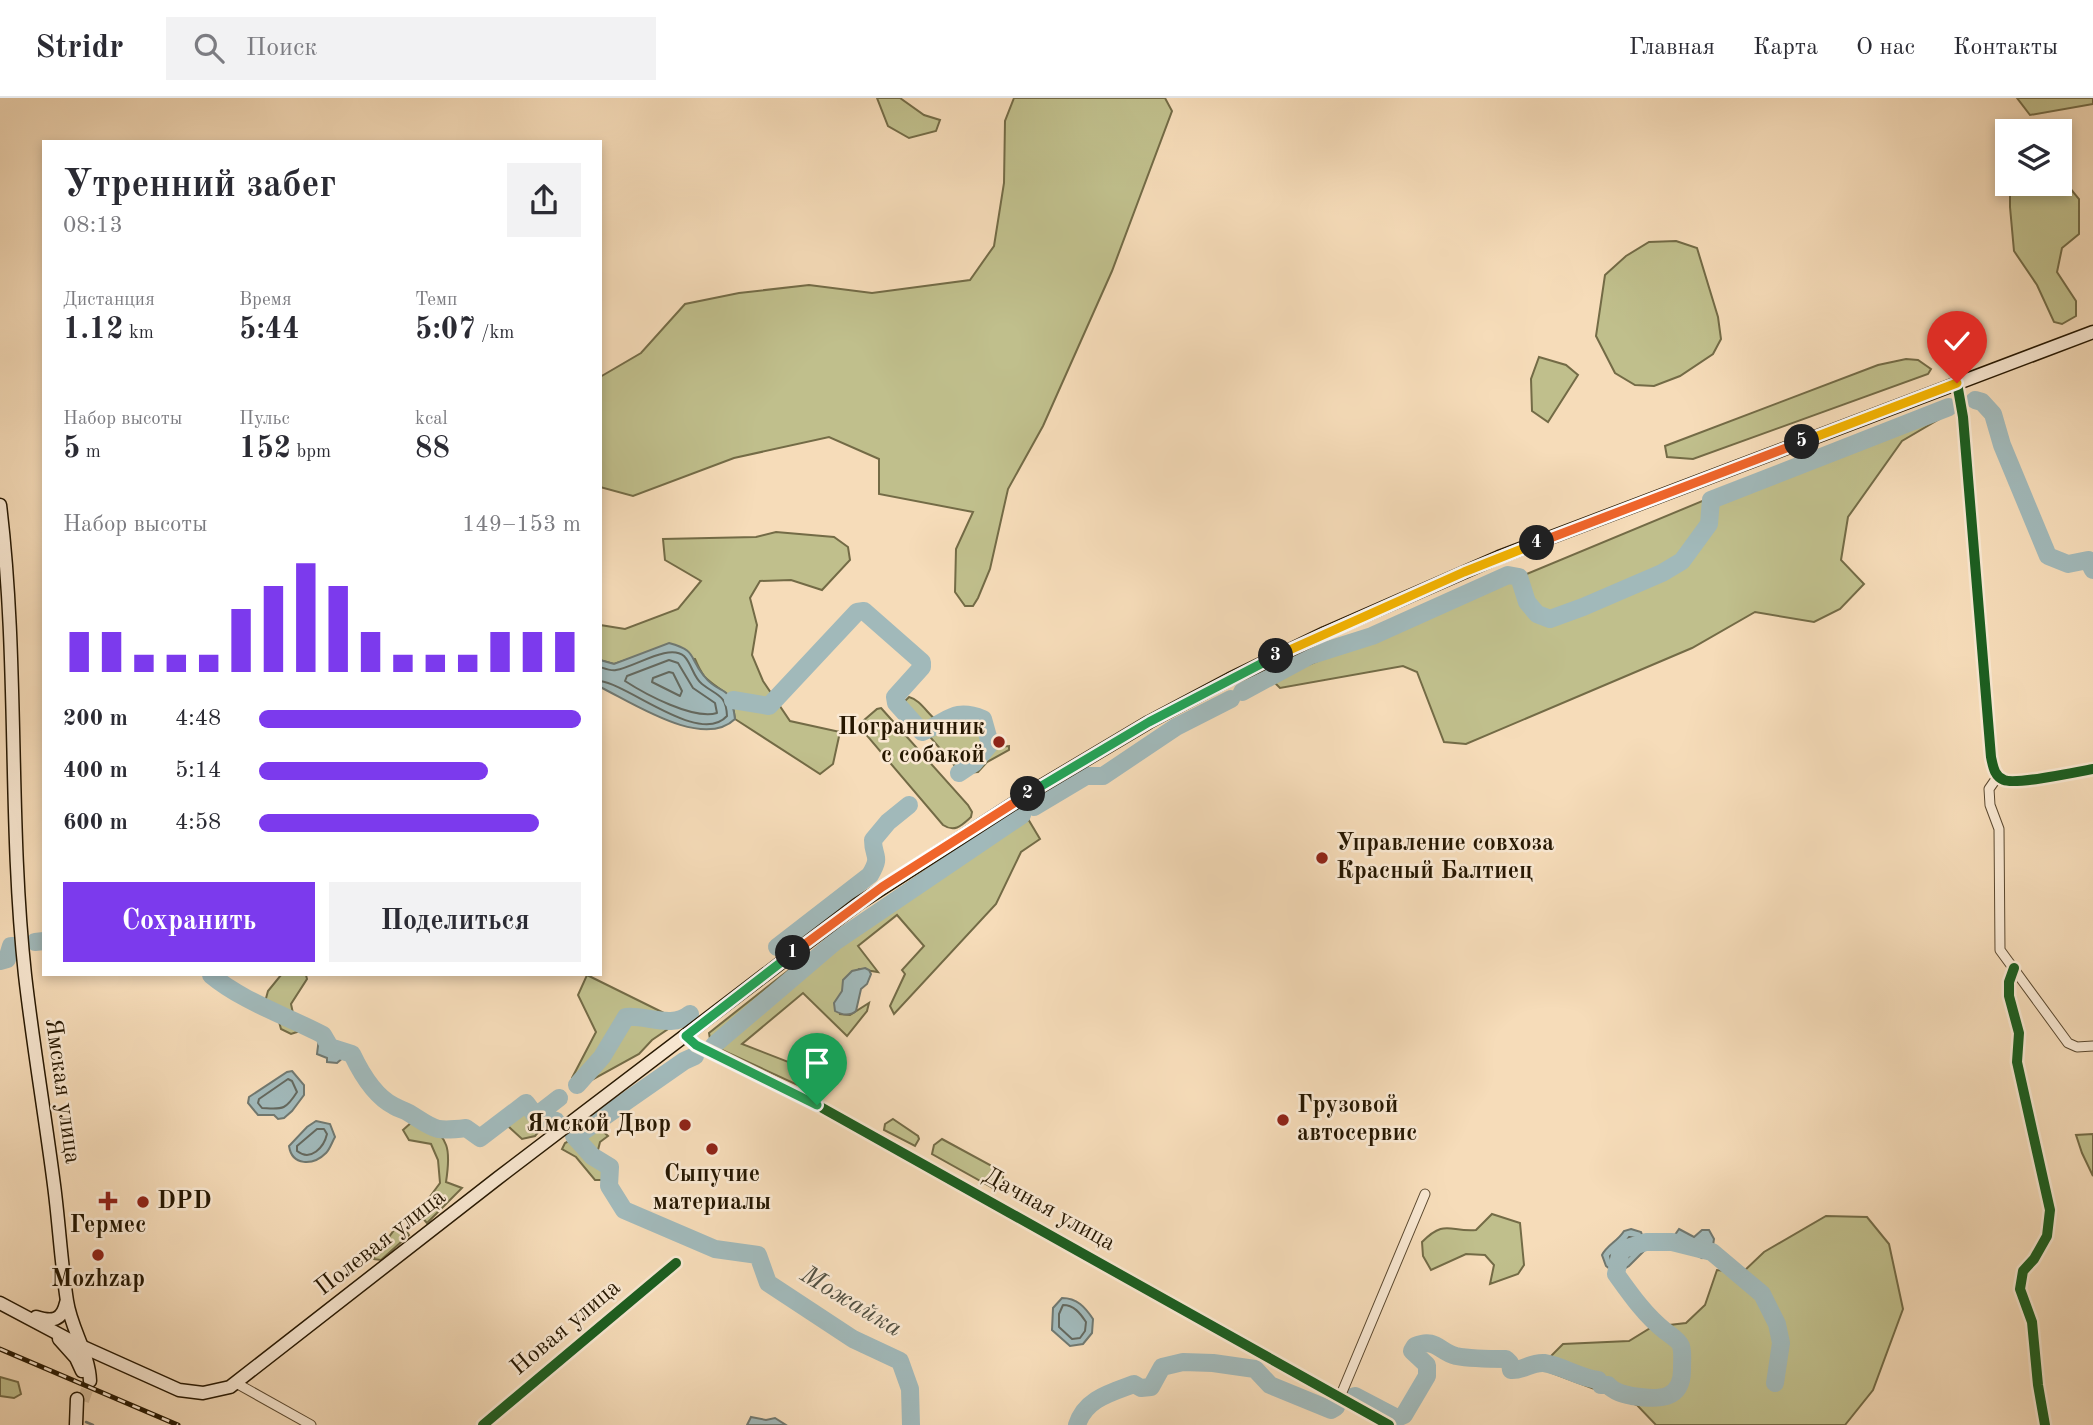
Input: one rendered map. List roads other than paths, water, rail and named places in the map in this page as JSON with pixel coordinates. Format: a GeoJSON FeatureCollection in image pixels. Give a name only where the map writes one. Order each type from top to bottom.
{"type":"FeatureCollection","features":[{"type":"Feature","properties":{"kind":"main road","name":"Полевая улица"},"geometry":{"type":"LineString","coordinates":[[18,1312],[123,1366],[189,1392],[215,1392],[236,1383],[498,1178],[831,925],[910,869],[1096,753],[1222,683],[1325,633],[1499,557],[2093,332]]}},
{"type":"Feature","properties":{"kind":"main road","name":"Ямская улица"},"geometry":{"type":"LineString","coordinates":[[0,505],[9,605],[19,916],[57,1203],[66,1299],[81,1346],[85,1377]]}},
{"type":"Feature","properties":{"kind":"main road"},"geometry":{"type":"LineString","coordinates":[[0,1304],[47,1321],[62,1315],[66,1299]]}},
{"type":"Feature","properties":{"kind":"main road"},"geometry":{"type":"LineString","coordinates":[[52,1331],[72,1352],[85,1377],[102,1368],[123,1366]]}},
{"type":"Feature","properties":{"kind":"main road"},"geometry":{"type":"LineString","coordinates":[[76,1421],[80,1400]]}},
{"type":"Feature","properties":{"kind":"street"},"geometry":{"type":"LineString","coordinates":[[1957,383],[1963,417],[1994,772],[2000,778],[2015,782],[2093,769]]}},
{"type":"Feature","properties":{"kind":"street"},"geometry":{"type":"LineString","coordinates":[[2000,778],[1989,789],[1990,805],[1999,829],[2000,950],[2068,1043],[2077,1047],[2093,1046]]}},
{"type":"Feature","properties":{"kind":"street"},"geometry":{"type":"LineString","coordinates":[[2014,968],[2009,982],[2009,996],[2019,1033],[2017,1062],[2050,1210],[2047,1236],[2034,1259],[2023,1271],[2020,1289],[2032,1322],[2045,1425]]}},
{"type":"Feature","properties":{"kind":"street","name":"Дачная улица"},"geometry":{"type":"LineString","coordinates":[[686,1036],[696,1045],[824,1109],[1390,1425]]}},
{"type":"Feature","properties":{"kind":"street"},"geometry":{"type":"LineString","coordinates":[[1340,1397],[1425,1194]]}},
{"type":"Feature","properties":{"kind":"street","name":"Новая улица"},"geometry":{"type":"LineString","coordinates":[[483,1425],[676,1263]]}},
{"type":"Feature","properties":{"kind":"street"},"geometry":{"type":"LineString","coordinates":[[236,1383],[311,1425]]}},
{"type":"Feature","properties":{"kind":"water"},"geometry":{"type":"Polygon","coordinates":[[[669,643],[678,646],[689,652],[710,683],[727,694],[735,719],[721,727],[705,729],[668,721],[602,688],[602,661],[614,664],[669,643]]]}},
{"type":"Feature","properties":{"kind":"water"},"geometry":{"type":"Polygon","coordinates":[[[865,968],[871,974],[867,984],[861,989],[856,1011],[846,1014],[835,1011],[834,1003],[842,991],[843,980],[852,971],[865,968]]]}},
{"type":"Feature","properties":{"kind":"water"},"geometry":{"type":"Polygon","coordinates":[[[323,1035],[344,1047],[345,1056],[337,1063],[327,1062],[327,1058],[317,1054],[319,1038],[323,1035]]]}},
{"type":"Feature","properties":{"kind":"water"},"geometry":{"type":"Polygon","coordinates":[[[292,1071],[304,1085],[304,1095],[292,1111],[284,1118],[278,1119],[274,1115],[258,1115],[248,1103],[249,1097],[292,1071]]]}},
{"type":"Feature","properties":{"kind":"water"},"geometry":{"type":"Polygon","coordinates":[[[316,1121],[330,1124],[335,1137],[321,1157],[304,1162],[294,1157],[289,1146],[316,1121]]]}},
{"type":"Feature","properties":{"kind":"water"},"geometry":{"type":"Polygon","coordinates":[[[1631,1229],[1641,1232],[1647,1248],[1629,1266],[1616,1274],[1606,1266],[1602,1255],[1624,1231],[1631,1229]]]}},
{"type":"Feature","properties":{"kind":"water"},"geometry":{"type":"Polygon","coordinates":[[[1679,1229],[1694,1237],[1702,1230],[1709,1230],[1714,1239],[1712,1252],[1702,1258],[1686,1250],[1675,1250],[1672,1247],[1672,1239],[1679,1229]]]}},
{"type":"Feature","properties":{"kind":"water"},"geometry":{"type":"Polygon","coordinates":[[[1062,1298],[1080,1304],[1093,1319],[1092,1333],[1083,1344],[1070,1346],[1052,1330],[1053,1308],[1062,1298]]]}},
{"type":"Feature","properties":{"kind":"water"},"geometry":{"type":"Polygon","coordinates":[[[751,1417],[766,1420],[775,1418],[786,1425],[747,1425],[751,1417]]]}},
{"type":"Feature","properties":{"kind":"waterway"},"geometry":{"type":"LineString","coordinates":[[1975,400],[1982,402],[1993,414],[2002,445],[2048,556],[2068,564],[2088,560],[2093,570]]}},
{"type":"Feature","properties":{"kind":"waterway"},"geometry":{"type":"LineString","coordinates":[[1242,692],[1309,656],[1372,636],[1508,575],[1519,577],[1527,602],[1537,614],[1550,619],[1583,607],[1662,573],[1682,561],[1709,524],[1711,500],[1949,407]]}},
{"type":"Feature","properties":{"kind":"waterway"},"geometry":{"type":"LineString","coordinates":[[733,700],[769,706],[857,612],[864,611],[922,662],[922,667],[895,697],[896,703],[922,732],[957,715],[983,719],[990,744],[974,763],[959,773]]}},
{"type":"Feature","properties":{"kind":"waterway"},"geometry":{"type":"LineString","coordinates":[[1034,807],[1086,776],[1103,776],[1176,727],[1231,699]]}},
{"type":"Feature","properties":{"kind":"waterway"},"geometry":{"type":"LineString","coordinates":[[777,947],[870,875],[876,860],[873,840],[888,822],[909,805]]}},
{"type":"Feature","properties":{"kind":"waterway"},"geometry":{"type":"LineString","coordinates":[[714,1045],[836,941],[1022,815]]}},
{"type":"Feature","properties":{"kind":"waterway","name":"Можайка"},"geometry":{"type":"LineString","coordinates":[[35,942],[42,941]]}},
{"type":"Feature","properties":{"kind":"waterway","name":"Можайка"},"geometry":{"type":"LineString","coordinates":[[0,961],[7,959],[11,946],[15,946]]}},
{"type":"Feature","properties":{"kind":"waterway","name":"Можайка"},"geometry":{"type":"LineString","coordinates":[[212,976],[251,1000],[323,1035],[330,1047],[352,1054],[364,1076],[380,1096],[435,1128],[466,1128],[480,1138],[526,1103],[535,1115],[556,1121]]}},
{"type":"Feature","properties":{"kind":"waterway"},"geometry":{"type":"LineString","coordinates":[[577,1085],[602,1057],[626,1017],[675,1021],[690,1014]]}},
{"type":"Feature","properties":{"kind":"waterway"},"geometry":{"type":"LineString","coordinates":[[575,1137],[695,1056]]}},
{"type":"Feature","properties":{"kind":"waterway"},"geometry":{"type":"LineString","coordinates":[[537,1115],[559,1098]]}},
{"type":"Feature","properties":{"kind":"waterway","name":"Можайка"},"geometry":{"type":"LineString","coordinates":[[574,1136],[592,1156],[610,1167],[609,1186],[624,1210],[715,1249],[758,1255],[768,1283],[853,1339],[900,1361],[910,1389],[911,1425]]}},
{"type":"Feature","properties":{"kind":"waterway"},"geometry":{"type":"LineString","coordinates":[[1349,1398],[1355,1396],[1397,1418],[1404,1415],[1427,1376],[1427,1365],[1412,1351],[1415,1346],[1428,1343],[1456,1356],[1506,1359],[1511,1370],[1544,1363],[1598,1380],[1601,1385],[1608,1385],[1616,1391],[1632,1396],[1667,1396],[1678,1387],[1681,1379],[1681,1346],[1645,1311],[1616,1274],[1621,1250],[1646,1242],[1672,1242],[1712,1252],[1762,1294],[1777,1324],[1781,1343],[1775,1383]]}},
{"type":"Feature","properties":{"kind":"waterway"},"geometry":{"type":"LineString","coordinates":[[1077,1425],[1086,1409],[1100,1398],[1134,1384],[1141,1388],[1151,1387],[1162,1367],[1183,1362],[1255,1369],[1270,1385],[1331,1410],[1336,1407]]}},
{"type":"Feature","properties":{"kind":"waterway"},"geometry":{"type":"LineString","coordinates":[[86,1422],[93,1425]]}},
{"type":"Feature","properties":{"kind":"tunnel"},"geometry":{"type":"LineString","coordinates":[[83,1401],[90,1381]]}},
{"type":"Feature","properties":{"kind":"railway"},"geometry":{"type":"LineString","coordinates":[[0,1349],[178,1425]]}},
{"type":"Feature","properties":{"kind":"place","name":"Пограничник с собакой"},"geometry":{"type":"Point","coordinates":[999,742]}},
{"type":"Feature","properties":{"kind":"place","name":"Управление совхоза Красный Балтиец"},"geometry":{"type":"Point","coordinates":[1322,858]}},
{"type":"Feature","properties":{"kind":"place","name":"Грузовой автосервис"},"geometry":{"type":"Point","coordinates":[1283,1120]}},
{"type":"Feature","properties":{"kind":"place","name":"Ямской Двор"},"geometry":{"type":"Point","coordinates":[685,1125]}},
{"type":"Feature","properties":{"kind":"place","name":"Сыпучие материалы"},"geometry":{"type":"Point","coordinates":[712,1149]}},
{"type":"Feature","properties":{"kind":"place","name":"Гермес"},"geometry":{"type":"Point","coordinates":[108,1201]}},
{"type":"Feature","properties":{"kind":"place","name":"DPD"},"geometry":{"type":"Point","coordinates":[143,1202]}},
{"type":"Feature","properties":{"kind":"place","name":"Mozhzap"},"geometry":{"type":"Point","coordinates":[98,1255]}}]}
